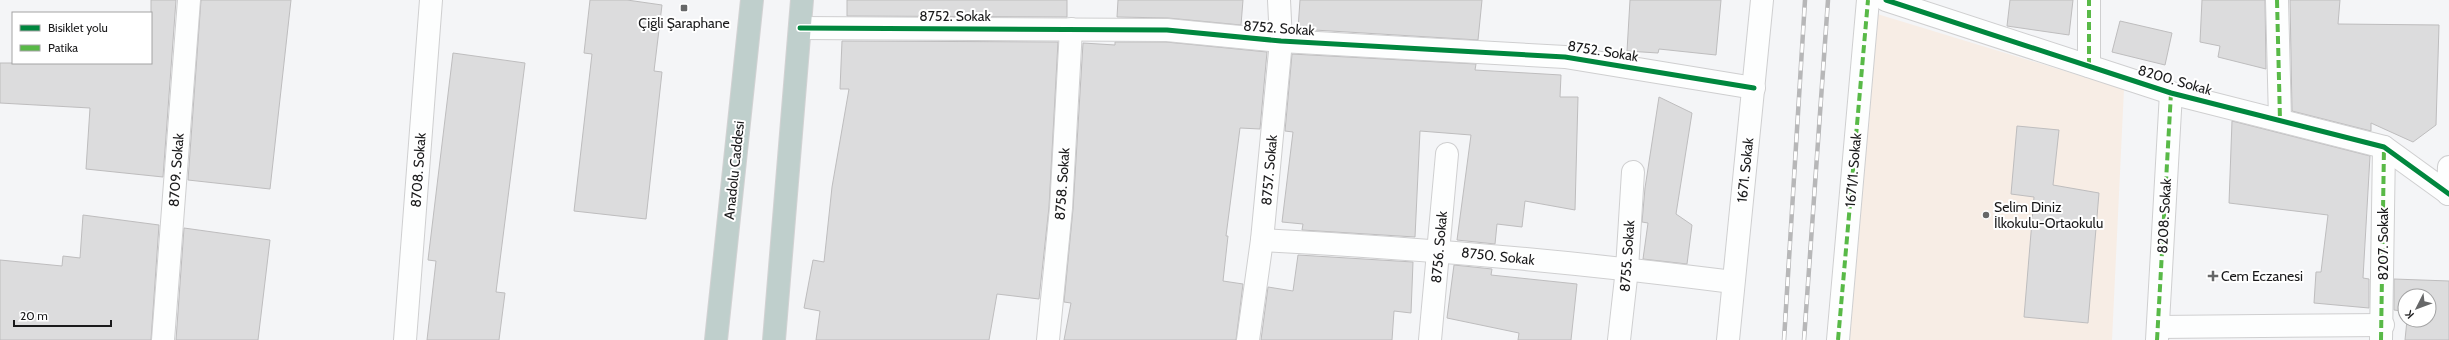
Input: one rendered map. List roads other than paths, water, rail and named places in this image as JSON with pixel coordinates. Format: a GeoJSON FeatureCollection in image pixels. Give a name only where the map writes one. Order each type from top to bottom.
{"type":"FeatureCollection","features":[{"type":"Feature","properties":{"kind":"highway","name":"Anadolu Caddesi"},"geometry":{"type":"LineString","coordinates":[[716,340],[752,0]]}},
{"type":"Feature","properties":{"kind":"highway"},"geometry":{"type":"LineString","coordinates":[[774,340],[802,0]]}},
{"type":"Feature","properties":{"kind":"street","name":"8709. Sokak"},"geometry":{"type":"LineString","coordinates":[[163,340],[189,0]]}},
{"type":"Feature","properties":{"kind":"street","name":"8708. Sokak"},"geometry":{"type":"LineString","coordinates":[[405,340],[431,0]]}},
{"type":"Feature","properties":{"kind":"street","name":"8757. Sokak"},"geometry":{"type":"LineString","coordinates":[[1248,340],[1262,240],[1281,41],[1279,0]]}},
{"type":"Feature","properties":{"kind":"street","name":"1671. Sokak"},"geometry":{"type":"LineString","coordinates":[[1728,340],[1762,0]]}},
{"type":"Feature","properties":{"kind":"street","name":"1671/1. Sokak"},"geometry":{"type":"LineString","coordinates":[[1838,340],[1868,0]]}},
{"type":"Feature","properties":{"kind":"street","name":"8200. Sokak"},"geometry":{"type":"LineString","coordinates":[[1886,0],[2171,93],[2384,147],[2448,194]]}},
{"type":"Feature","properties":{"kind":"street"},"geometry":{"type":"LineString","coordinates":[[2089,0],[2089,66]]}},
{"type":"Feature","properties":{"kind":"street"},"geometry":{"type":"LineString","coordinates":[[2277,0],[2280,120]]}},
{"type":"Feature","properties":{"kind":"street","name":"8752. Sokak"},"geometry":{"type":"LineString","coordinates":[[800,28],[1071,28],[1167,30],[1281,41],[1565,57],[1754,88]]}},
{"type":"Feature","properties":{"kind":"street","name":"8758. Sokak"},"geometry":{"type":"LineString","coordinates":[[1048,340],[1061,208],[1071,28]]}},
{"type":"Feature","properties":{"kind":"street","name":"8208. Sokak"},"geometry":{"type":"LineString","coordinates":[[2157,333],[2171,93]]}},
{"type":"Feature","properties":{"kind":"street","name":"8207. Sokak"},"geometry":{"type":"LineString","coordinates":[[2382,333],[2384,147]]}},
{"type":"Feature","properties":{"kind":"street","name":"8756. Sokak"},"geometry":{"type":"LineString","coordinates":[[1430,340],[1447,154]]}},
{"type":"Feature","properties":{"kind":"street"},"geometry":{"type":"LineString","coordinates":[[2448,194],[2449,167]]}},
{"type":"Feature","properties":{"kind":"street","name":"8755. Sokak"},"geometry":{"type":"LineString","coordinates":[[1619,340],[1628,269],[1633,172]]}},
{"type":"Feature","properties":{"kind":"street","name":"8750. Sokak"},"geometry":{"type":"LineString","coordinates":[[1262,240],[1439,251],[1628,269],[1733,282]]}},
{"type":"Feature","properties":{"kind":"street"},"geometry":{"type":"LineString","coordinates":[[2157,333],[2382,333]]}},
{"type":"Feature","properties":{"kind":"railway"},"geometry":{"type":"LineString","coordinates":[[1784,340],[1805,0]]}},
{"type":"Feature","properties":{"kind":"railway"},"geometry":{"type":"LineString","coordinates":[[1804,340],[1828,0]]}},
{"type":"Feature","properties":{"kind":"place","name":"Çiğli Şaraphane"},"geometry":{"type":"Point","coordinates":[684,8]}},
{"type":"Feature","properties":{"kind":"place","name":"Selim Diniz İlkokulu-Ortaokulu"},"geometry":{"type":"Point","coordinates":[1986,215]}},
{"type":"Feature","properties":{"kind":"place","name":"Cem Eczanesi"},"geometry":{"type":"Point","coordinates":[2213,276]}}]}
